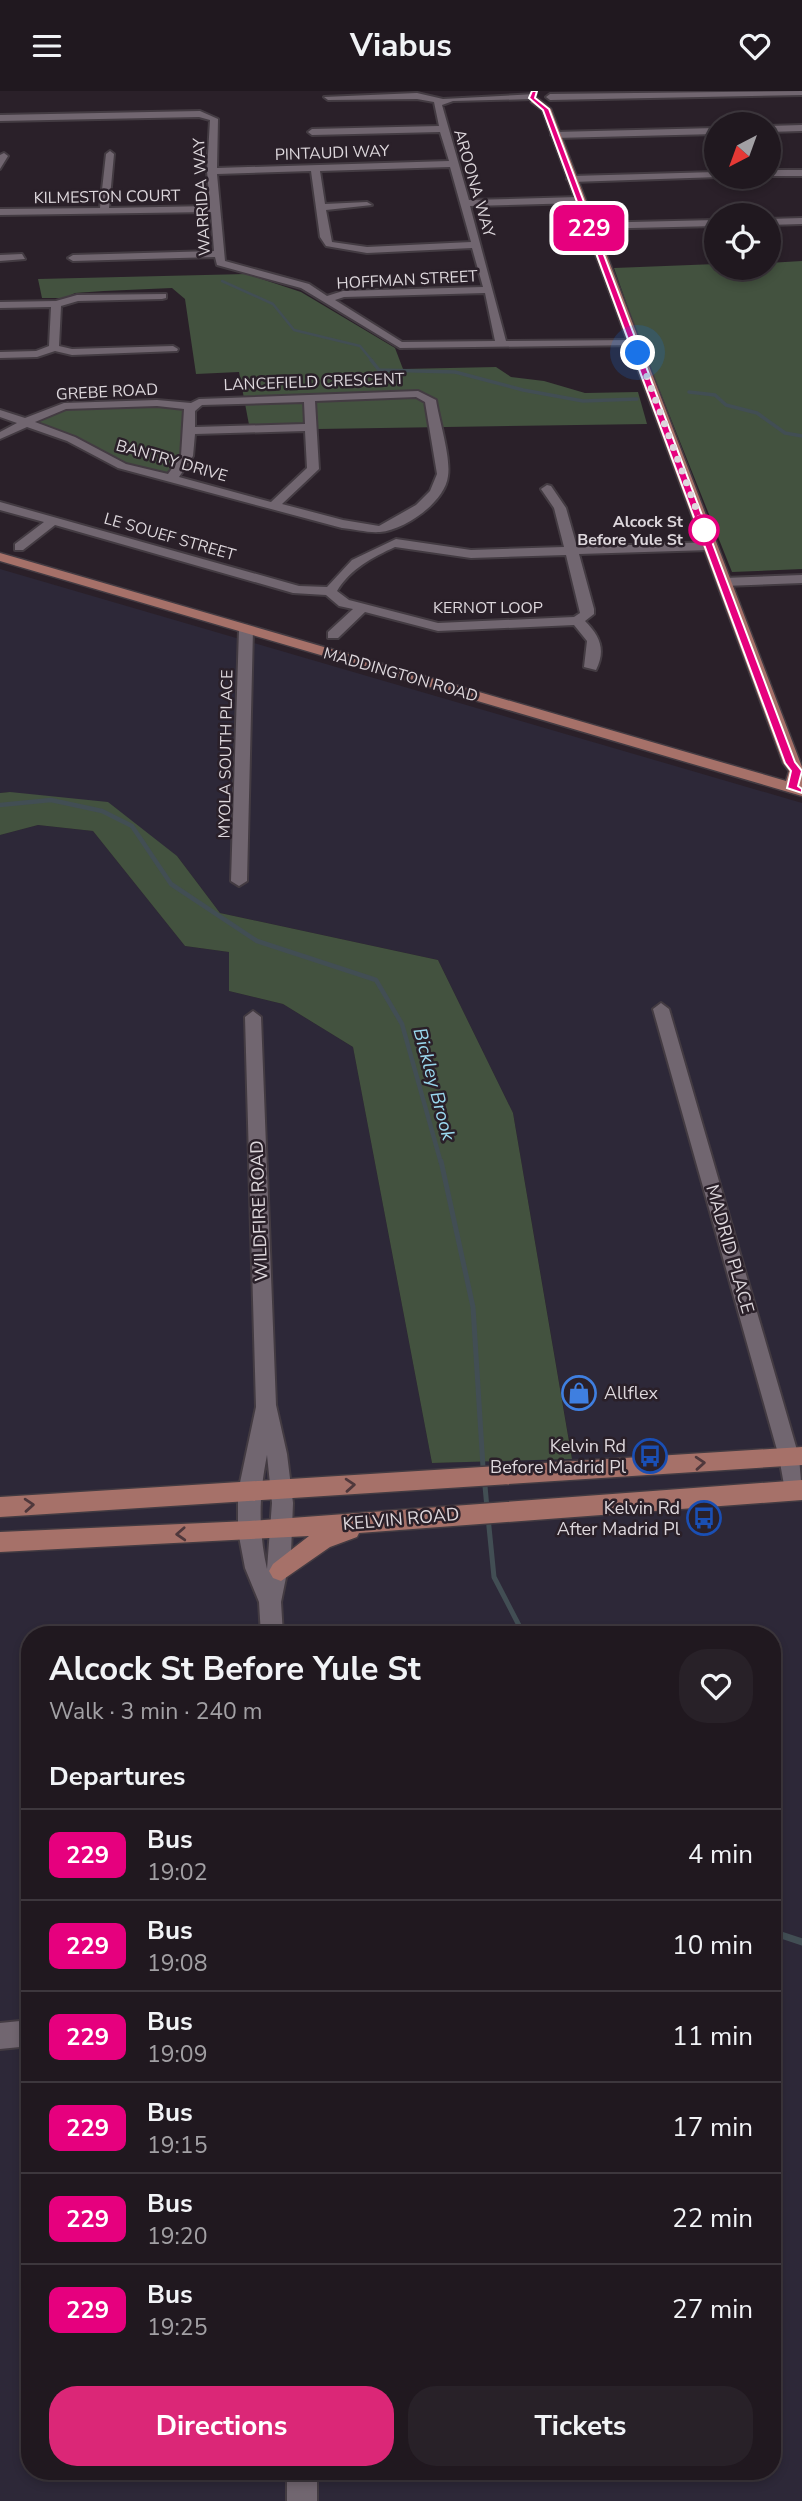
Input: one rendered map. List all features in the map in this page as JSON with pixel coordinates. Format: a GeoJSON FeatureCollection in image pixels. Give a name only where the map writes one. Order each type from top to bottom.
{"type":"FeatureCollection","features":[{"type":"Feature","properties":{"kind":"main road"},"geometry":{"type":"LineString","coordinates":[[541,98],[790,763],[797,771],[797,789]]}},
{"type":"Feature","properties":{"kind":"main road","name":"MADDINGTON ROAD"},"geometry":{"type":"LineString","coordinates":[[0,557],[797,789]]}},
{"type":"Feature","properties":{"kind":"main road"},"geometry":{"type":"LineString","coordinates":[[774,782],[790,763]]}},
{"type":"Feature","properties":{"kind":"main road","name":"KELVIN ROAD"},"geometry":{"type":"LineString","coordinates":[[0,1507],[795,1457]]}},
{"type":"Feature","properties":{"kind":"main road","name":"KELVIN ROAD"},"geometry":{"type":"LineString","coordinates":[[0,1542],[282,1529],[798,1490]]}},
{"type":"Feature","properties":{"kind":"main road"},"geometry":{"type":"LineString","coordinates":[[281,1571],[322,1541],[367,1522]]}},
{"type":"Feature","properties":{"kind":"street"},"geometry":{"type":"LineString","coordinates":[[328,97],[417,96],[441,101],[802,92]]}},
{"type":"Feature","properties":{"kind":"street","name":"AROONA WAY"},"geometry":{"type":"LineString","coordinates":[[441,101],[437,104],[443,129],[466,203],[501,343]]}},
{"type":"Feature","properties":{"kind":"street","name":"WARRIDA WAY"},"geometry":{"type":"LineString","coordinates":[[0,118],[200,114],[214,119],[212,171],[220,263],[305,286],[400,345],[634,343]]}},
{"type":"Feature","properties":{"kind":"street"},"geometry":{"type":"LineString","coordinates":[[781,129],[802,128]]}},
{"type":"Feature","properties":{"kind":"street"},"geometry":{"type":"LineString","coordinates":[[312,132],[443,129]]}},
{"type":"Feature","properties":{"kind":"street"},"geometry":{"type":"LineString","coordinates":[[555,135],[704,131]]}},
{"type":"Feature","properties":{"kind":"street"},"geometry":{"type":"LineString","coordinates":[[104,212],[110,154]]}},
{"type":"Feature","properties":{"kind":"street"},"geometry":{"type":"LineString","coordinates":[[0,166],[4,156]]}},
{"type":"Feature","properties":{"kind":"street","name":"PINTAUDI WAY"},"geometry":{"type":"LineString","coordinates":[[212,171],[453,164]]}},
{"type":"Feature","properties":{"kind":"street"},"geometry":{"type":"LineString","coordinates":[[315,168],[329,244],[349,249],[476,245]]}},
{"type":"Feature","properties":{"kind":"street"},"geometry":{"type":"LineString","coordinates":[[781,173],[802,173]]}},
{"type":"Feature","properties":{"kind":"street"},"geometry":{"type":"LineString","coordinates":[[572,179],[704,175]]}},
{"type":"Feature","properties":{"kind":"street"},"geometry":{"type":"LineString","coordinates":[[466,203],[579,199]]}},
{"type":"Feature","properties":{"kind":"street"},"geometry":{"type":"LineString","coordinates":[[321,207],[368,205]]}},
{"type":"Feature","properties":{"kind":"street","name":"KILMESTON COURT"},"geometry":{"type":"LineString","coordinates":[[0,212],[215,209]]}},
{"type":"Feature","properties":{"kind":"street"},"geometry":{"type":"LineString","coordinates":[[781,222],[802,221]]}},
{"type":"Feature","properties":{"kind":"street"},"geometry":{"type":"LineString","coordinates":[[589,226],[704,223]]}},
{"type":"Feature","properties":{"kind":"street"},"geometry":{"type":"LineString","coordinates":[[73,258],[218,254]]}},
{"type":"Feature","properties":{"kind":"street"},"geometry":{"type":"LineString","coordinates":[[0,258],[22,257]]}},
{"type":"Feature","properties":{"kind":"street","name":"HOFFMAN STREET"},"geometry":{"type":"LineString","coordinates":[[327,299],[343,294],[489,290]]}},
{"type":"Feature","properties":{"kind":"street"},"geometry":{"type":"LineString","coordinates":[[0,305],[56,304],[76,298],[162,296]]}},
{"type":"Feature","properties":{"kind":"street"},"geometry":{"type":"LineString","coordinates":[[54,348],[56,304]]}},
{"type":"Feature","properties":{"kind":"street"},"geometry":{"type":"LineString","coordinates":[[0,355],[37,354],[54,348],[72,352],[173,349]]}},
{"type":"Feature","properties":{"kind":"street","name":"LANCEFIELD CRESCENT"},"geometry":{"type":"LineString","coordinates":[[191,406],[208,400],[404,393],[430,400],[443,474],[437,491],[410,516],[376,533]]}},
{"type":"Feature","properties":{"kind":"street"},"geometry":{"type":"LineString","coordinates":[[273,506],[313,470],[309,396]]}},
{"type":"Feature","properties":{"kind":"street","name":"GREBE ROAD"},"geometry":{"type":"LineString","coordinates":[[27,422],[64,406],[158,403],[191,406]]}},
{"type":"Feature","properties":{"kind":"street"},"geometry":{"type":"LineString","coordinates":[[171,478],[185,466],[191,406]]}},
{"type":"Feature","properties":{"kind":"street","name":"BANTRY DRIVE"},"geometry":{"type":"LineString","coordinates":[[0,413],[71,439],[113,463],[398,539]]}},
{"type":"Feature","properties":{"kind":"street"},"geometry":{"type":"LineString","coordinates":[[0,436],[27,422]]}},
{"type":"Feature","properties":{"kind":"street"},"geometry":{"type":"LineString","coordinates":[[189,431],[312,427]]}},
{"type":"Feature","properties":{"kind":"street"},"geometry":{"type":"LineString","coordinates":[[547,489],[560,508],[587,609],[587,614],[576,621],[590,632],[596,643],[591,667]]}},
{"type":"Feature","properties":{"kind":"street","name":"LE SOUEF STREET"},"geometry":{"type":"LineString","coordinates":[[0,506],[298,590],[331,591]]}},
{"type":"Feature","properties":{"kind":"street","name":"LANCEFIELD CRESCENT"},"geometry":{"type":"LineString","coordinates":[[398,539],[410,516]]}},
{"type":"Feature","properties":{"kind":"street"},"geometry":{"type":"LineString","coordinates":[[19,547],[53,521]]}},
{"type":"Feature","properties":{"kind":"street"},"geometry":{"type":"LineString","coordinates":[[331,591],[361,559],[376,533]]}},
{"type":"Feature","properties":{"kind":"street"},"geometry":{"type":"LineString","coordinates":[[361,559],[398,539],[471,554],[710,547]]}},
{"type":"Feature","properties":{"kind":"street"},"geometry":{"type":"LineString","coordinates":[[724,582],[802,579]]}},
{"type":"Feature","properties":{"kind":"street","name":"KERNOT LOOP"},"geometry":{"type":"LineString","coordinates":[[331,591],[344,603],[438,627],[576,621]]}},
{"type":"Feature","properties":{"kind":"street"},"geometry":{"type":"LineString","coordinates":[[333,635],[362,608]]}},
{"type":"Feature","properties":{"kind":"street","name":"MYOLA SOUTH PLACE"},"geometry":{"type":"LineString","coordinates":[[239,881],[246,629]]}},
{"type":"Feature","properties":{"kind":"street","name":"MADRID PLACE"},"geometry":{"type":"LineString","coordinates":[[662,1009],[795,1457],[798,1490]]}},
{"type":"Feature","properties":{"kind":"street","name":"WILDFIRE ROAD"},"geometry":{"type":"LineString","coordinates":[[253,1017],[265,1405],[249,1492],[249,1531],[256,1568],[270,1602],[271,1626]]}},
{"type":"Feature","properties":{"kind":"street","name":"WILDFIRE ROAD"},"geometry":{"type":"LineString","coordinates":[[265,1405],[277,1446],[282,1490],[281,1571],[270,1602]]}},
{"type":"Feature","properties":{"kind":"street"},"geometry":{"type":"LineString","coordinates":[[0,2036],[21,2034]]}},
{"type":"Feature","properties":{"kind":"street"},"geometry":{"type":"LineString","coordinates":[[302,2480],[302,2501]]}},
{"type":"Feature","properties":{"kind":"shaded area"},"geometry":{"type":"Polygon","coordinates":[[[0,569],[802,803],[802,2501],[0,2501],[0,835],[38,825],[93,831],[185,946],[229,952],[229,991],[283,1004],[353,1047],[432,1463],[572,1458],[513,1113],[438,960],[220,913],[177,856],[10,792],[0,793],[0,569]]]}},
{"type":"Feature","properties":{"kind":"green space"},"geometry":{"type":"Polygon","coordinates":[[[802,261],[802,569],[732,572],[639,339],[614,268],[704,264],[704,280],[781,280],[781,262],[802,261]]]}},
{"type":"Feature","properties":{"kind":"green space"},"geometry":{"type":"Polygon","coordinates":[[[246,274],[301,292],[395,348],[403,369],[496,367],[511,377],[544,381],[585,393],[638,392],[647,424],[250,430],[239,372],[196,374],[185,299],[172,288],[75,293],[65,298],[42,298],[38,279],[246,274]]]}},
{"type":"Feature","properties":{"kind":"green space"},"geometry":{"type":"Polygon","coordinates":[[[177,404],[191,406],[189,448],[171,478],[138,470],[26,422],[52,409],[177,404]]]}},
{"type":"Feature","properties":{"kind":"green space"},"geometry":{"type":"Polygon","coordinates":[[[0,793],[108,802],[177,856],[220,913],[438,960],[513,1113],[572,1459],[432,1463],[353,1047],[283,1004],[229,991],[229,952],[185,946],[93,831],[38,825],[0,835],[0,793]]]}},
{"type":"Feature","properties":{"kind":"waterway"},"geometry":{"type":"LineString","coordinates":[[222,281],[273,304],[294,330],[360,346],[373,362]]}},
{"type":"Feature","properties":{"kind":"waterway"},"geometry":{"type":"LineString","coordinates":[[371,360],[379,370],[455,372],[523,390],[583,401],[637,399]]}},
{"type":"Feature","properties":{"kind":"waterway"},"geometry":{"type":"LineString","coordinates":[[689,392],[715,395],[726,405],[757,413],[785,433],[802,436]]}},
{"type":"Feature","properties":{"kind":"waterway","name":"Bickley Brook"},"geometry":{"type":"LineString","coordinates":[[0,805],[51,800],[102,811],[132,826],[171,884],[257,941],[376,980],[402,1024],[441,1163]]}},
{"type":"Feature","properties":{"kind":"waterway","name":"Bickley Brook"},"geometry":{"type":"LineString","coordinates":[[441,1161],[473,1307],[483,1467]]}},
{"type":"Feature","properties":{"kind":"waterway","name":"Bickley Brook"},"geometry":{"type":"LineString","coordinates":[[485,1486],[487,1508]]}},
{"type":"Feature","properties":{"kind":"waterway","name":"Bickley Brook"},"geometry":{"type":"LineString","coordinates":[[488,1517],[494,1577],[519,1626]]}},
{"type":"Feature","properties":{"kind":"waterway","name":"Bickley Brook"},"geometry":{"type":"LineString","coordinates":[[781,1935],[802,1942]]}},
{"type":"Feature","properties":{"kind":"bus line","name":"229"},"geometry":{"type":"LineString","coordinates":[[535,91],[532,98],[546,109],[671,437],[790,763],[797,771],[792,788],[802,791]]}},
{"type":"Feature","properties":{"kind":"place","name":"Alcock St Before Yule St"},"geometry":{"type":"Point","coordinates":[704,530]}},
{"type":"Feature","properties":{"kind":"place","name":"Allflex"},"geometry":{"type":"Point","coordinates":[579,1393]}},
{"type":"Feature","properties":{"kind":"place","name":"Kelvin Rd Before Madrid Pl"},"geometry":{"type":"Point","coordinates":[650,1456]}},
{"type":"Feature","properties":{"kind":"place","name":"Kelvin Rd After Madrid Pl"},"geometry":{"type":"Point","coordinates":[704,1518]}},
{"type":"Feature","properties":{"kind":"route"},"geometry":{"type":"LineString","coordinates":[[638,353],[704,530]]}}]}
